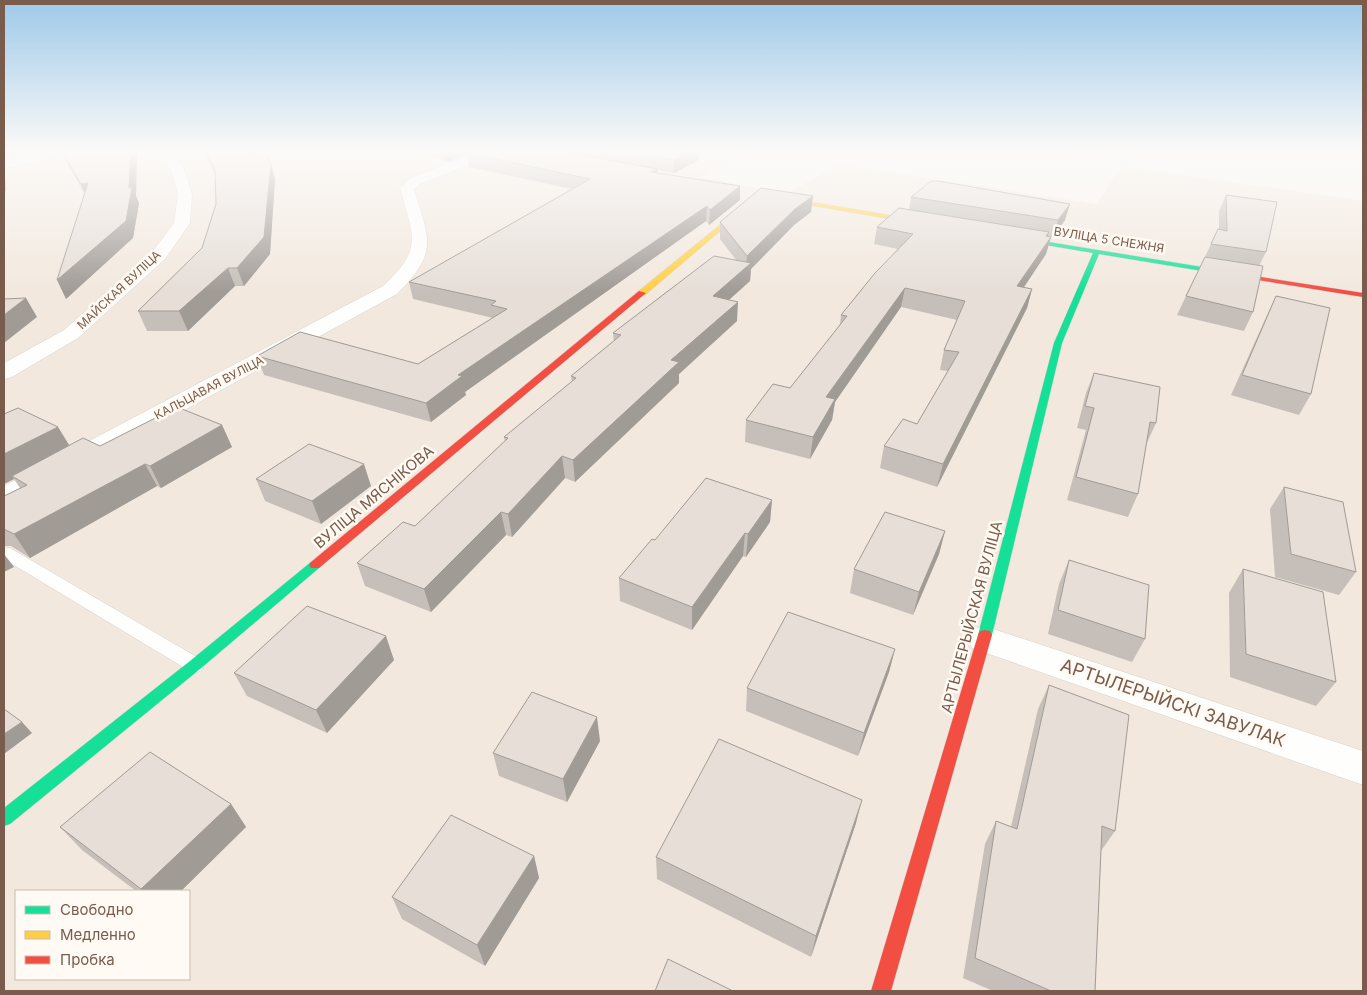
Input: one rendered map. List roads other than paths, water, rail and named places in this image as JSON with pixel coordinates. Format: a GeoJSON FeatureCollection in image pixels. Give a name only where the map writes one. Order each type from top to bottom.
{"type":"FeatureCollection","features":[{"type":"Feature","properties":{"kind":"street","name":"МАЙСКАЯ ВУЛІЦА"},"geometry":{"type":"LineString","coordinates":[[4,372],[71,334],[159,255],[182,223],[185,198]]}},
{"type":"Feature","properties":{"kind":"street","name":"КАЛЬЦАВАЯ ВУЛІЦА"},"geometry":{"type":"LineString","coordinates":[[4,497],[390,290],[410,273],[420,254],[421,235],[410,198]]}},
{"type":"Feature","properties":{"kind":"street","name":"ВУЛІЦА МЯСНІКОВА"},"geometry":{"type":"LineString","coordinates":[[4,818],[195,665],[750,198]]}},
{"type":"Feature","properties":{"kind":"street","name":"ВУЛІЦА МЯСНІКОВА"},"geometry":{"type":"LineString","coordinates":[[781,198],[933,224]]}},
{"type":"Feature","properties":{"kind":"street","name":"ВУЛІЦА 5 СНЕЖНЯ"},"geometry":{"type":"LineString","coordinates":[[1000,236],[1363,295]]}},
{"type":"Feature","properties":{"kind":"street","name":"АРТЫЛЕРЫЙСКАЯ ВУЛІЦА"},"geometry":{"type":"LineString","coordinates":[[881,991],[984,639],[1058,343],[1096,252]]}},
{"type":"Feature","properties":{"kind":"street","name":"АРТЫЛЕРЫЙСКІ ЗАВУЛАК"},"geometry":{"type":"LineString","coordinates":[[984,639],[1363,768]]}},
{"type":"Feature","properties":{"kind":"lane"},"geometry":{"type":"LineString","coordinates":[[4,552],[195,665]]}}]}
